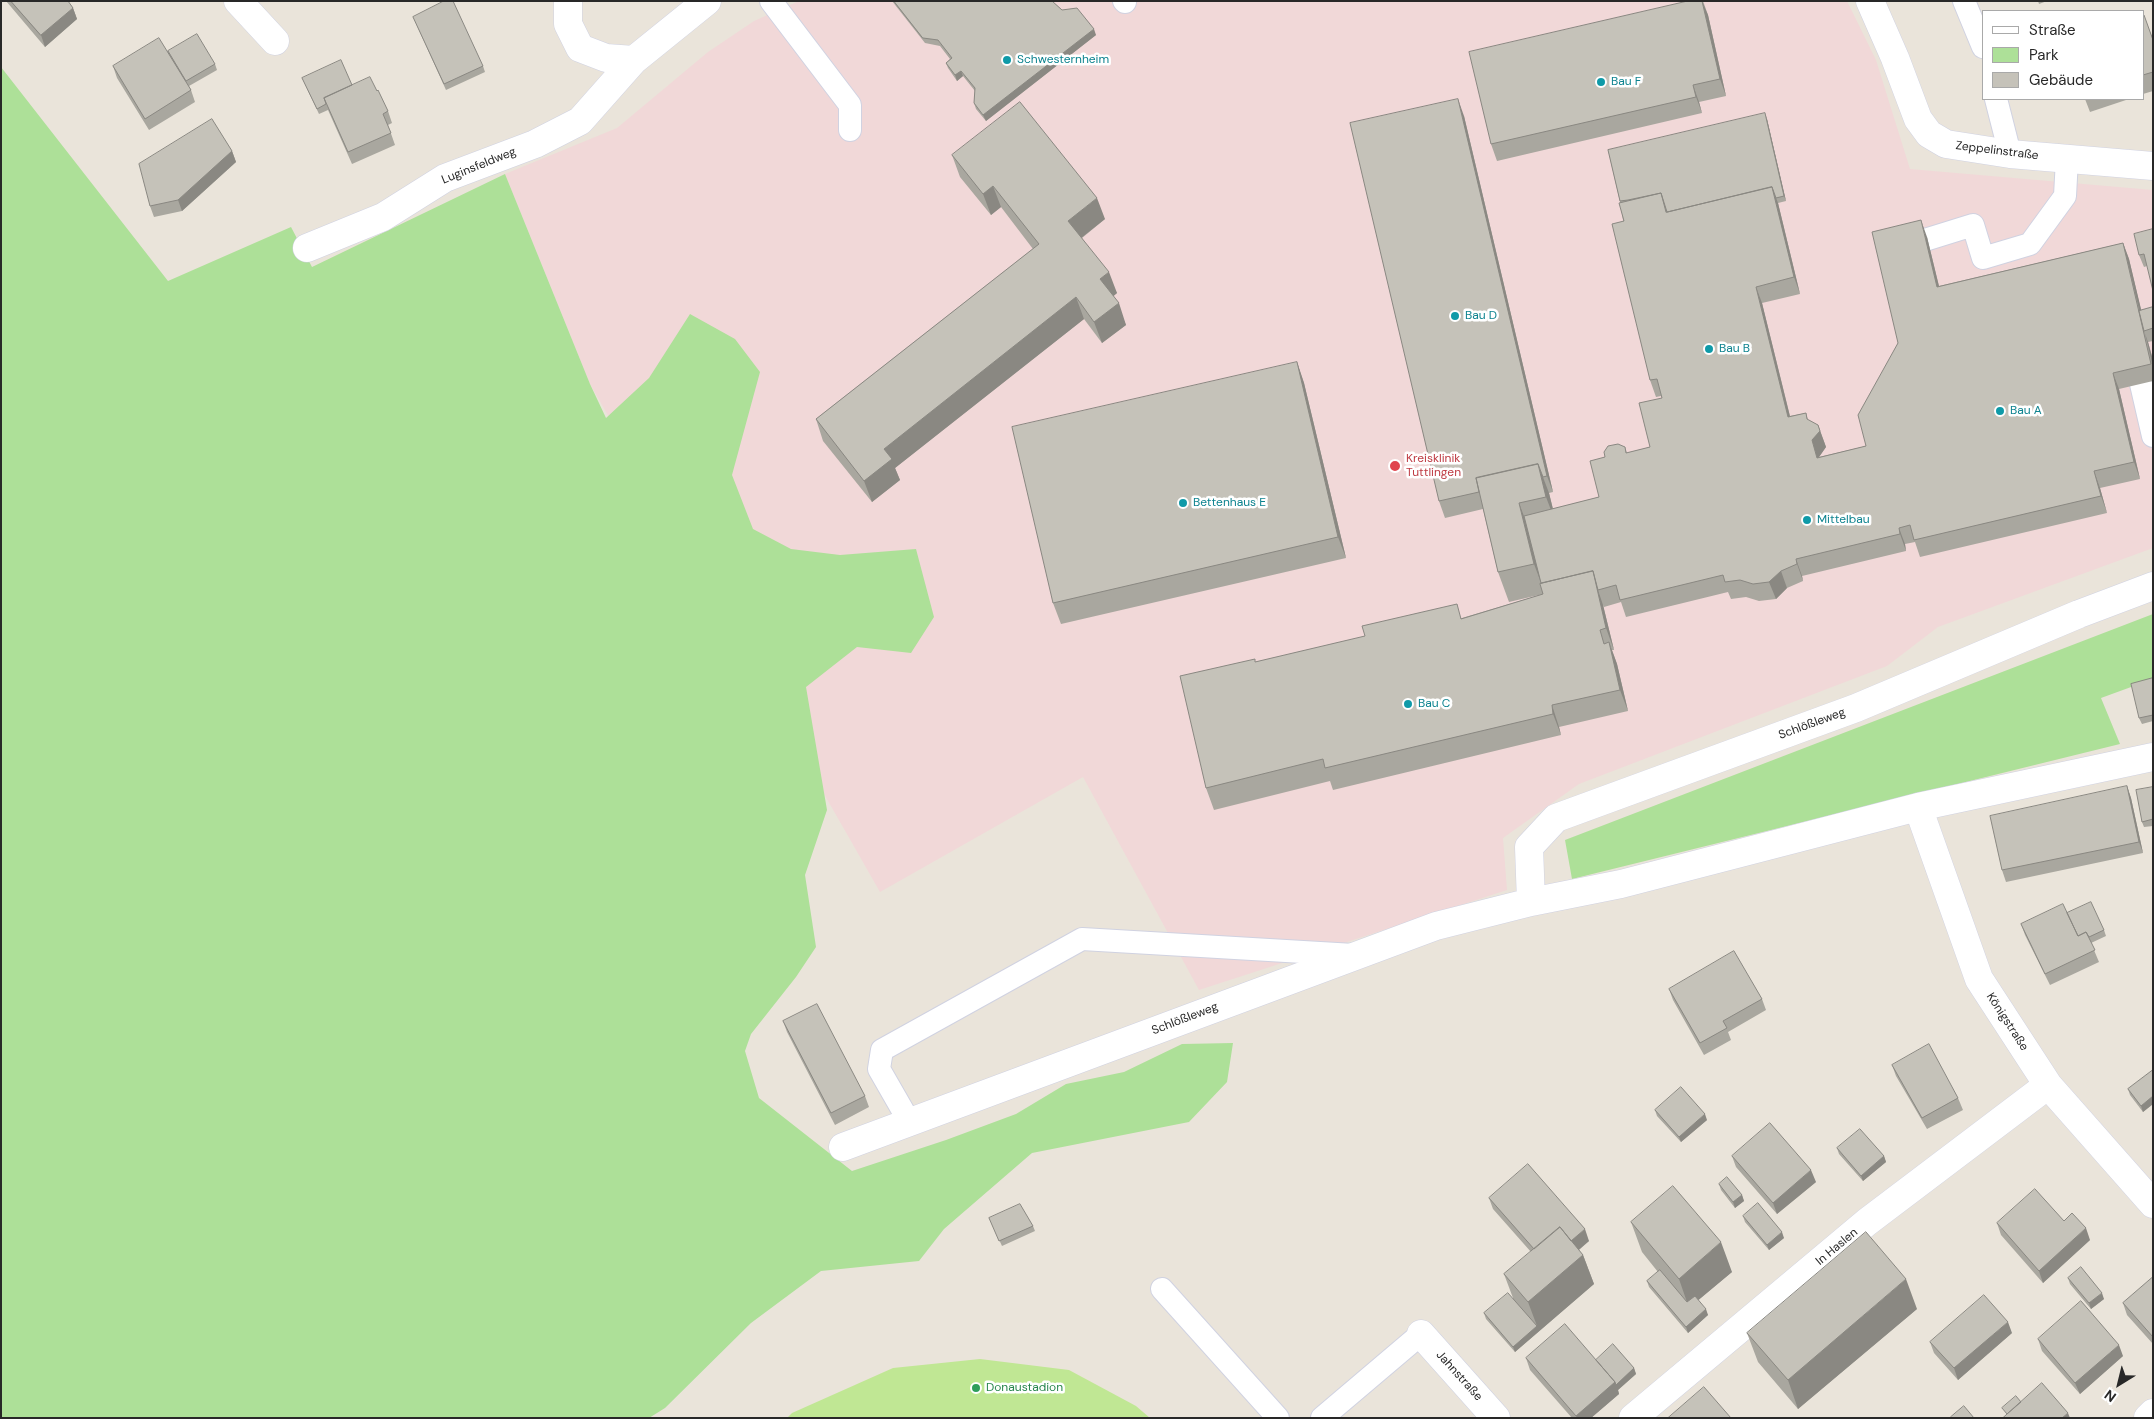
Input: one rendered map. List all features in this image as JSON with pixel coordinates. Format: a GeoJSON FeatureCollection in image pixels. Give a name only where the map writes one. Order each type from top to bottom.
{"type":"FeatureCollection","features":[{"type":"Feature","properties":{"kind":"street"},"geometry":{"type":"LineString","coordinates":[[238,1],[275,41]]}},
{"type":"Feature","properties":{"kind":"street"},"geometry":{"type":"LineString","coordinates":[[568,1],[568,24],[580,48],[606,58],[634,60]]}},
{"type":"Feature","properties":{"kind":"street","name":"Luginsfeldweg"},"geometry":{"type":"LineString","coordinates":[[307,248],[383,217],[445,178],[535,144],[580,121],[634,60],[707,1]]}},
{"type":"Feature","properties":{"kind":"street","name":"Zeppelinstraße"},"geometry":{"type":"LineString","coordinates":[[1870,1],[1895,58],[1918,119],[1929,134],[1946,144],[2010,154],[2153,166]]}},
{"type":"Feature","properties":{"kind":"street","name":"Schlößleweg"},"geometry":{"type":"LineString","coordinates":[[1531,902],[1529,847],[1556,818],[1856,708],[2079,614],[2153,586]]}},
{"type":"Feature","properties":{"kind":"street","name":"Schlößleweg"},"geometry":{"type":"LineString","coordinates":[[843,1147],[1436,926],[1531,902],[1621,884],[1918,807],[2153,757]]}},
{"type":"Feature","properties":{"kind":"street","name":"Königstraße"},"geometry":{"type":"LineString","coordinates":[[1918,807],[1979,979],[2048,1085],[2153,1204]]}},
{"type":"Feature","properties":{"kind":"street","name":"In Haslen"},"geometry":{"type":"LineString","coordinates":[[1633,1418],[1867,1222],[2048,1085]]}},
{"type":"Feature","properties":{"kind":"street","name":"Jahnstraße"},"geometry":{"type":"LineString","coordinates":[[1421,1334],[1496,1418]]}},
{"type":"Feature","properties":{"kind":"street"},"geometry":{"type":"LineString","coordinates":[[2148,1418],[2153,1413]]}},
{"type":"Feature","properties":{"kind":"lane"},"geometry":{"type":"LineString","coordinates":[[771,1],[850,105],[850,130]]}},
{"type":"Feature","properties":{"kind":"lane"},"geometry":{"type":"LineString","coordinates":[[1964,1],[1982,45]]}},
{"type":"Feature","properties":{"kind":"lane"},"geometry":{"type":"LineString","coordinates":[[1996,100],[2010,154]]}},
{"type":"Feature","properties":{"kind":"lane"},"geometry":{"type":"LineString","coordinates":[[1928,240],[1972,225],[1983,258],[2030,244],[2064,196],[2067,159]]}},
{"type":"Feature","properties":{"kind":"lane"},"geometry":{"type":"LineString","coordinates":[[2141,384],[2153,436]]}},
{"type":"Feature","properties":{"kind":"lane"},"geometry":{"type":"LineString","coordinates":[[910,1123],[879,1069],[882,1050],[1082,939],[1357,955]]}},
{"type":"Feature","properties":{"kind":"lane"},"geometry":{"type":"LineString","coordinates":[[1162,1289],[1278,1418]]}},
{"type":"Feature","properties":{"kind":"lane"},"geometry":{"type":"LineString","coordinates":[[1322,1418],[1421,1334]]}},
{"type":"Feature","properties":{"kind":"shaded area","name":"Kreisklinik Tuttlingen"},"geometry":{"type":"Polygon","coordinates":[[[799,1],[1847,1],[1876,60],[1910,169],[2153,190],[2153,548],[1938,627],[1887,666],[1579,784],[1503,838],[1507,890],[1199,990],[1083,777],[880,892],[590,384],[505,174],[617,128],[708,52],[754,21],[799,1]]]}},
{"type":"Feature","properties":{"kind":"green space"},"geometry":{"type":"Polygon","coordinates":[[[1,67],[168,281],[291,227],[312,267],[505,174],[590,384],[606,418],[649,378],[690,314],[735,339],[760,372],[732,475],[753,529],[791,549],[840,555],[916,549],[934,617],[911,653],[857,647],[806,687],[827,810],[805,875],[816,947],[796,977],[751,1034],[745,1051],[759,1098],[852,1171],[946,1140],[1016,1114],[1066,1084],[1124,1072],[1182,1044],[1233,1043],[1227,1082],[1189,1122],[1032,1153],[944,1229],[919,1261],[821,1271],[751,1323],[665,1408],[649,1418],[1,1418],[1,67]]]}},
{"type":"Feature","properties":{"kind":"green space"},"geometry":{"type":"Polygon","coordinates":[[[2153,614],[2153,679],[2101,698],[2120,744],[1572,879],[1565,840],[2153,614]]]}},
{"type":"Feature","properties":{"kind":"green space","name":"Donaustadion"},"geometry":{"type":"Polygon","coordinates":[[[980,1359],[1069,1370],[1136,1406],[1150,1418],[787,1418],[792,1413],[893,1368],[980,1359]]]}},
{"type":"Feature","properties":{"kind":"building"},"geometry":{"type":"Polygon","coordinates":[[[11,1],[68,1],[73,8],[41,35],[11,1]]]}},
{"type":"Feature","properties":{"kind":"building"},"geometry":{"type":"Polygon","coordinates":[[[444,1],[453,1],[483,66],[444,84],[413,17],[444,1]]]}},
{"type":"Feature","properties":{"kind":"building","name":"Schwesternheim"},"geometry":{"type":"Polygon","coordinates":[[[894,1],[1052,1],[1062,10],[1077,8],[1094,29],[983,115],[974,103],[975,88],[961,71],[955,75],[946,63],[952,58],[938,40],[923,38],[894,1]]]}},
{"type":"Feature","properties":{"kind":"building","name":"Bau F"},"geometry":{"type":"Polygon","coordinates":[[[1688,1],[1702,1],[1720,79],[1693,85],[1696,97],[1491,144],[1469,52],[1688,1]]]}},
{"type":"Feature","properties":{"kind":"building"},"geometry":{"type":"Polygon","coordinates":[[[2144,15],[2153,40],[2153,72],[2144,75],[2144,15]]]}},
{"type":"Feature","properties":{"kind":"building"},"geometry":{"type":"Polygon","coordinates":[[[197,34],[215,64],[186,81],[168,51],[197,34]]]}},
{"type":"Feature","properties":{"kind":"building"},"geometry":{"type":"Polygon","coordinates":[[[159,38],[191,90],[145,119],[113,66],[159,38]]]}},
{"type":"Feature","properties":{"kind":"building"},"geometry":{"type":"Polygon","coordinates":[[[341,60],[352,85],[324,98],[326,104],[317,109],[302,78],[341,60]]]}},
{"type":"Feature","properties":{"kind":"building"},"geometry":{"type":"Polygon","coordinates":[[[370,77],[388,111],[383,114],[391,133],[348,152],[324,98],[370,77]]]}},
{"type":"Feature","properties":{"kind":"building","name":"Bau D"},"geometry":{"type":"Polygon","coordinates":[[[1458,99],[1547,476],[1543,477],[1538,464],[1476,478],[1479,492],[1439,501],[1350,123],[1458,99]]]}},
{"type":"Feature","properties":{"kind":"building"},"geometry":{"type":"Polygon","coordinates":[[[1020,102],[1097,198],[1068,221],[1109,272],[1100,279],[1119,303],[1094,322],[1076,297],[884,449],[892,459],[864,481],[816,419],[1039,244],[993,186],[983,194],[952,155],[1020,102]]]}},
{"type":"Feature","properties":{"kind":"building"},"geometry":{"type":"Polygon","coordinates":[[[1765,113],[1784,196],[1776,198],[1772,187],[1667,212],[1661,193],[1620,201],[1608,150],[1765,113]]]}},
{"type":"Feature","properties":{"kind":"building"},"geometry":{"type":"Polygon","coordinates":[[[212,119],[232,151],[178,200],[150,206],[139,164],[212,119]]]}},
{"type":"Feature","properties":{"kind":"building"},"geometry":{"type":"Polygon","coordinates":[[[1772,187],[1794,277],[1756,287],[1788,417],[1806,413],[1807,419],[1818,425],[1820,431],[1812,440],[1817,458],[1866,446],[1858,415],[1898,343],[1872,232],[1921,220],[1937,287],[2123,243],[2151,364],[2113,373],[2134,462],[2094,471],[2101,496],[1914,540],[1910,525],[1899,528],[1900,534],[1796,559],[1797,564],[1781,571],[1769,582],[1753,584],[1740,580],[1725,582],[1723,575],[1620,600],[1616,585],[1598,590],[1593,571],[1541,583],[1524,516],[1599,497],[1590,461],[1605,457],[1604,452],[1608,446],[1618,444],[1625,447],[1626,453],[1650,447],[1639,403],[1662,398],[1657,379],[1650,380],[1612,224],[1624,221],[1619,203],[1661,193],[1666,212],[1772,187]]]}},
{"type":"Feature","properties":{"kind":"building"},"geometry":{"type":"Polygon","coordinates":[[[2153,229],[2153,291],[2144,254],[2139,255],[2134,234],[2153,229]]]}},
{"type":"Feature","properties":{"kind":"building"},"geometry":{"type":"Polygon","coordinates":[[[2153,307],[2153,328],[2144,331],[2139,311],[2153,307]]]}},
{"type":"Feature","properties":{"kind":"building","name":"Bettenhaus E"},"geometry":{"type":"Polygon","coordinates":[[[1297,362],[1338,537],[1053,603],[1012,427],[1297,362]]]}},
{"type":"Feature","properties":{"kind":"building"},"geometry":{"type":"Polygon","coordinates":[[[1538,464],[1546,497],[1519,503],[1534,564],[1498,572],[1476,478],[1538,464]]]}},
{"type":"Feature","properties":{"kind":"building","name":"Bau C"},"geometry":{"type":"Polygon","coordinates":[[[1593,571],[1606,628],[1600,630],[1604,644],[1609,642],[1620,690],[1552,705],[1553,714],[1325,768],[1323,759],[1206,788],[1180,676],[1255,659],[1255,662],[1365,636],[1362,626],[1457,604],[1461,619],[1543,594],[1540,584],[1593,571]]]}},
{"type":"Feature","properties":{"kind":"building"},"geometry":{"type":"Polygon","coordinates":[[[2153,678],[2153,715],[2139,718],[2131,684],[2153,678]]]}},
{"type":"Feature","properties":{"kind":"building"},"geometry":{"type":"Polygon","coordinates":[[[2127,786],[2139,842],[2002,870],[1990,816],[2127,786]]]}},
{"type":"Feature","properties":{"kind":"building"},"geometry":{"type":"Polygon","coordinates":[[[2153,787],[2153,819],[2142,822],[2136,790],[2153,787]]]}},
{"type":"Feature","properties":{"kind":"building"},"geometry":{"type":"Polygon","coordinates":[[[2091,902],[2104,930],[2089,937],[2086,932],[2078,936],[2067,913],[2091,902]]]}},
{"type":"Feature","properties":{"kind":"building"},"geometry":{"type":"Polygon","coordinates":[[[2063,904],[2078,936],[2086,932],[2095,950],[2045,974],[2021,924],[2063,904]]]}},
{"type":"Feature","properties":{"kind":"building"},"geometry":{"type":"Polygon","coordinates":[[[1734,951],[1762,999],[1723,1021],[1727,1028],[1700,1043],[1669,989],[1734,951]]]}},
{"type":"Feature","properties":{"kind":"building"},"geometry":{"type":"Polygon","coordinates":[[[817,1004],[865,1096],[831,1113],[783,1021],[817,1004]]]}},
{"type":"Feature","properties":{"kind":"building"},"geometry":{"type":"Polygon","coordinates":[[[1929,1044],[1958,1098],[1922,1118],[1892,1065],[1929,1044]]]}},
{"type":"Feature","properties":{"kind":"building"},"geometry":{"type":"Polygon","coordinates":[[[2153,1070],[2153,1096],[2141,1106],[2128,1089],[2153,1070]]]}},
{"type":"Feature","properties":{"kind":"building"},"geometry":{"type":"Polygon","coordinates":[[[1681,1087],[1705,1114],[1679,1137],[1655,1110],[1681,1087]]]}},
{"type":"Feature","properties":{"kind":"building"},"geometry":{"type":"Polygon","coordinates":[[[1770,1123],[1811,1170],[1773,1203],[1732,1156],[1770,1123]]]}},
{"type":"Feature","properties":{"kind":"building"},"geometry":{"type":"Polygon","coordinates":[[[1860,1129],[1884,1156],[1861,1176],[1837,1148],[1860,1129]]]}},
{"type":"Feature","properties":{"kind":"building"},"geometry":{"type":"Polygon","coordinates":[[[1528,1164],[1585,1229],[1571,1241],[1560,1227],[1534,1249],[1489,1198],[1528,1164]]]}},
{"type":"Feature","properties":{"kind":"building"},"geometry":{"type":"Polygon","coordinates":[[[1727,1177],[1742,1195],[1733,1202],[1719,1184],[1727,1177]]]}},
{"type":"Feature","properties":{"kind":"building"},"geometry":{"type":"Polygon","coordinates":[[[1673,1186],[1721,1242],[1679,1279],[1631,1222],[1673,1186]]]}},
{"type":"Feature","properties":{"kind":"building"},"geometry":{"type":"Polygon","coordinates":[[[2035,1189],[2064,1221],[2072,1213],[2086,1228],[2039,1271],[1997,1223],[2035,1189]]]}},
{"type":"Feature","properties":{"kind":"building"},"geometry":{"type":"Polygon","coordinates":[[[1758,1203],[1782,1232],[1767,1245],[1743,1216],[1758,1203]]]}},
{"type":"Feature","properties":{"kind":"building"},"geometry":{"type":"Polygon","coordinates":[[[1020,1204],[1033,1226],[999,1241],[989,1218],[1020,1204]]]}},
{"type":"Feature","properties":{"kind":"building"},"geometry":{"type":"Polygon","coordinates":[[[1560,1227],[1583,1255],[1528,1302],[1504,1274],[1560,1227]]]}},
{"type":"Feature","properties":{"kind":"building"},"geometry":{"type":"Polygon","coordinates":[[[1866,1232],[1906,1279],[1788,1380],[1747,1333],[1866,1232]]]}},
{"type":"Feature","properties":{"kind":"building"},"geometry":{"type":"Polygon","coordinates":[[[2081,1267],[2102,1293],[2089,1303],[2068,1278],[2081,1267]]]}},
{"type":"Feature","properties":{"kind":"building"},"geometry":{"type":"Polygon","coordinates":[[[1660,1270],[1687,1302],[1695,1296],[1706,1309],[1686,1327],[1647,1281],[1660,1270]]]}},
{"type":"Feature","properties":{"kind":"building"},"geometry":{"type":"Polygon","coordinates":[[[2153,1277],[2153,1337],[2123,1303],[2153,1277]]]}},
{"type":"Feature","properties":{"kind":"building"},"geometry":{"type":"Polygon","coordinates":[[[1508,1293],[1537,1326],[1513,1347],[1484,1313],[1508,1293]]]}},
{"type":"Feature","properties":{"kind":"building"},"geometry":{"type":"Polygon","coordinates":[[[1984,1295],[2008,1322],[1954,1368],[1930,1342],[1984,1295]]]}},
{"type":"Feature","properties":{"kind":"building"},"geometry":{"type":"Polygon","coordinates":[[[2081,1301],[2119,1345],[2075,1383],[2038,1339],[2081,1301]]]}},
{"type":"Feature","properties":{"kind":"building"},"geometry":{"type":"Polygon","coordinates":[[[1565,1324],[1615,1382],[1576,1416],[1526,1358],[1565,1324]]]}},
{"type":"Feature","properties":{"kind":"building"},"geometry":{"type":"Polygon","coordinates":[[[1613,1344],[1634,1368],[1616,1385],[1596,1360],[1613,1344]]]}},
{"type":"Feature","properties":{"kind":"building"},"geometry":{"type":"Polygon","coordinates":[[[2042,1383],[2068,1413],[2062,1418],[2003,1418],[2042,1383]]]}},
{"type":"Feature","properties":{"kind":"building"},"geometry":{"type":"Polygon","coordinates":[[[1704,1387],[1731,1418],[1668,1418],[1704,1387]]]}},
{"type":"Feature","properties":{"kind":"building"},"geometry":{"type":"Polygon","coordinates":[[[2016,1396],[2021,1402],[2007,1414],[2002,1408],[2016,1396]]]}},
{"type":"Feature","properties":{"kind":"building"},"geometry":{"type":"Polygon","coordinates":[[[1964,1406],[1974,1418],[1951,1417],[1964,1406]]]}},
{"type":"Feature","properties":{"kind":"place","name":"Schwesternheim"},"geometry":{"type":"Point","coordinates":[1007,60]}},
{"type":"Feature","properties":{"kind":"place","name":"Bau F"},"geometry":{"type":"Point","coordinates":[1601,82]}},
{"type":"Feature","properties":{"kind":"place","name":"Bau D"},"geometry":{"type":"Point","coordinates":[1455,316]}},
{"type":"Feature","properties":{"kind":"place","name":"Bau B"},"geometry":{"type":"Point","coordinates":[1709,349]}},
{"type":"Feature","properties":{"kind":"place","name":"Bau A"},"geometry":{"type":"Point","coordinates":[2000,411]}},
{"type":"Feature","properties":{"kind":"place","name":"Kreisklinik Tuttlingen"},"geometry":{"type":"Point","coordinates":[1395,466]}},
{"type":"Feature","properties":{"kind":"place","name":"Bettenhaus E"},"geometry":{"type":"Point","coordinates":[1183,503]}},
{"type":"Feature","properties":{"kind":"place","name":"Mittelbau"},"geometry":{"type":"Point","coordinates":[1807,520]}},
{"type":"Feature","properties":{"kind":"place","name":"Bau C"},"geometry":{"type":"Point","coordinates":[1408,704]}},
{"type":"Feature","properties":{"kind":"place","name":"Donaustadion"},"geometry":{"type":"Point","coordinates":[976,1388]}}]}
